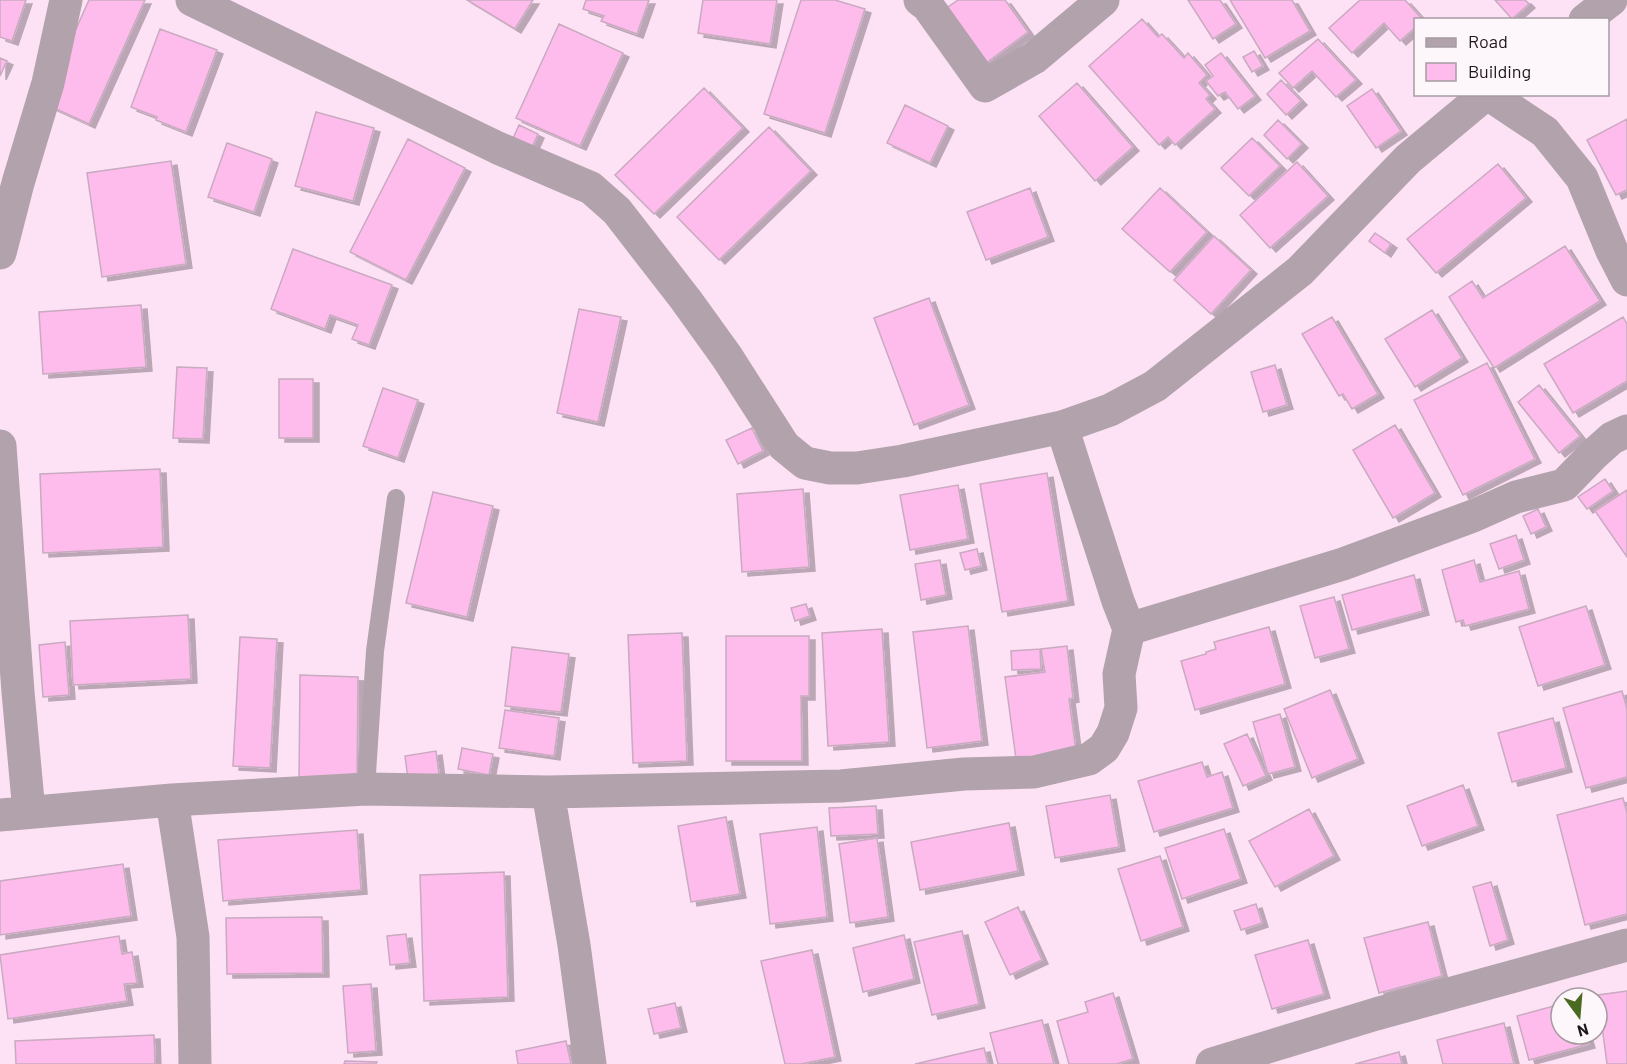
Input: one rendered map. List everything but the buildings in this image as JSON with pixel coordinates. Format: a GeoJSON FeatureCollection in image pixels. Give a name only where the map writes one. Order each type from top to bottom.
{"type":"FeatureCollection","features":[{"type":"Feature","properties":{"kind":"street"},"geometry":{"type":"LineString","coordinates":[[0,253],[48,83],[66,0]]}},
{"type":"Feature","properties":{"kind":"street"},"geometry":{"type":"LineString","coordinates":[[192,0],[498,148],[591,188],[617,212],[686,300],[727,357],[784,446],[805,462],[830,468],[857,468],[903,461],[1062,428],[1110,410],[1155,386],[1300,271],[1408,159],[1485,96]]}},
{"type":"Feature","properties":{"kind":"street"},"geometry":{"type":"LineString","coordinates":[[920,0],[927,5],[985,86],[1034,58],[1103,0]]}},
{"type":"Feature","properties":{"kind":"street"},"geometry":{"type":"LineString","coordinates":[[1588,18],[1611,0]]}},
{"type":"Feature","properties":{"kind":"street"},"geometry":{"type":"LineString","coordinates":[[1490,96],[1545,132],[1582,178],[1612,251],[1627,280]]}},
{"type":"Feature","properties":{"kind":"street"},"geometry":{"type":"LineString","coordinates":[[0,446],[18,692],[14,814],[172,800],[366,789],[548,792],[841,786],[964,774],[1034,772],[1089,759],[1104,748],[1113,733],[1121,708],[1119,674],[1129,629],[1062,428]]}},
{"type":"Feature","properties":{"kind":"street"},"geometry":{"type":"LineString","coordinates":[[1129,629],[1343,564],[1473,516],[1516,497],[1564,485],[1606,443],[1627,431]]}},
{"type":"Feature","properties":{"kind":"street"},"geometry":{"type":"LineString","coordinates":[[548,792],[574,945],[590,1064]]}},
{"type":"Feature","properties":{"kind":"street"},"geometry":{"type":"LineString","coordinates":[[172,800],[193,937],[195,1064]]}},
{"type":"Feature","properties":{"kind":"street"},"geometry":{"type":"LineString","coordinates":[[1212,1064],[1376,1014],[1627,945]]}},
{"type":"Feature","properties":{"kind":"lane"},"geometry":{"type":"LineString","coordinates":[[366,789],[375,651],[396,498]]}}]}
